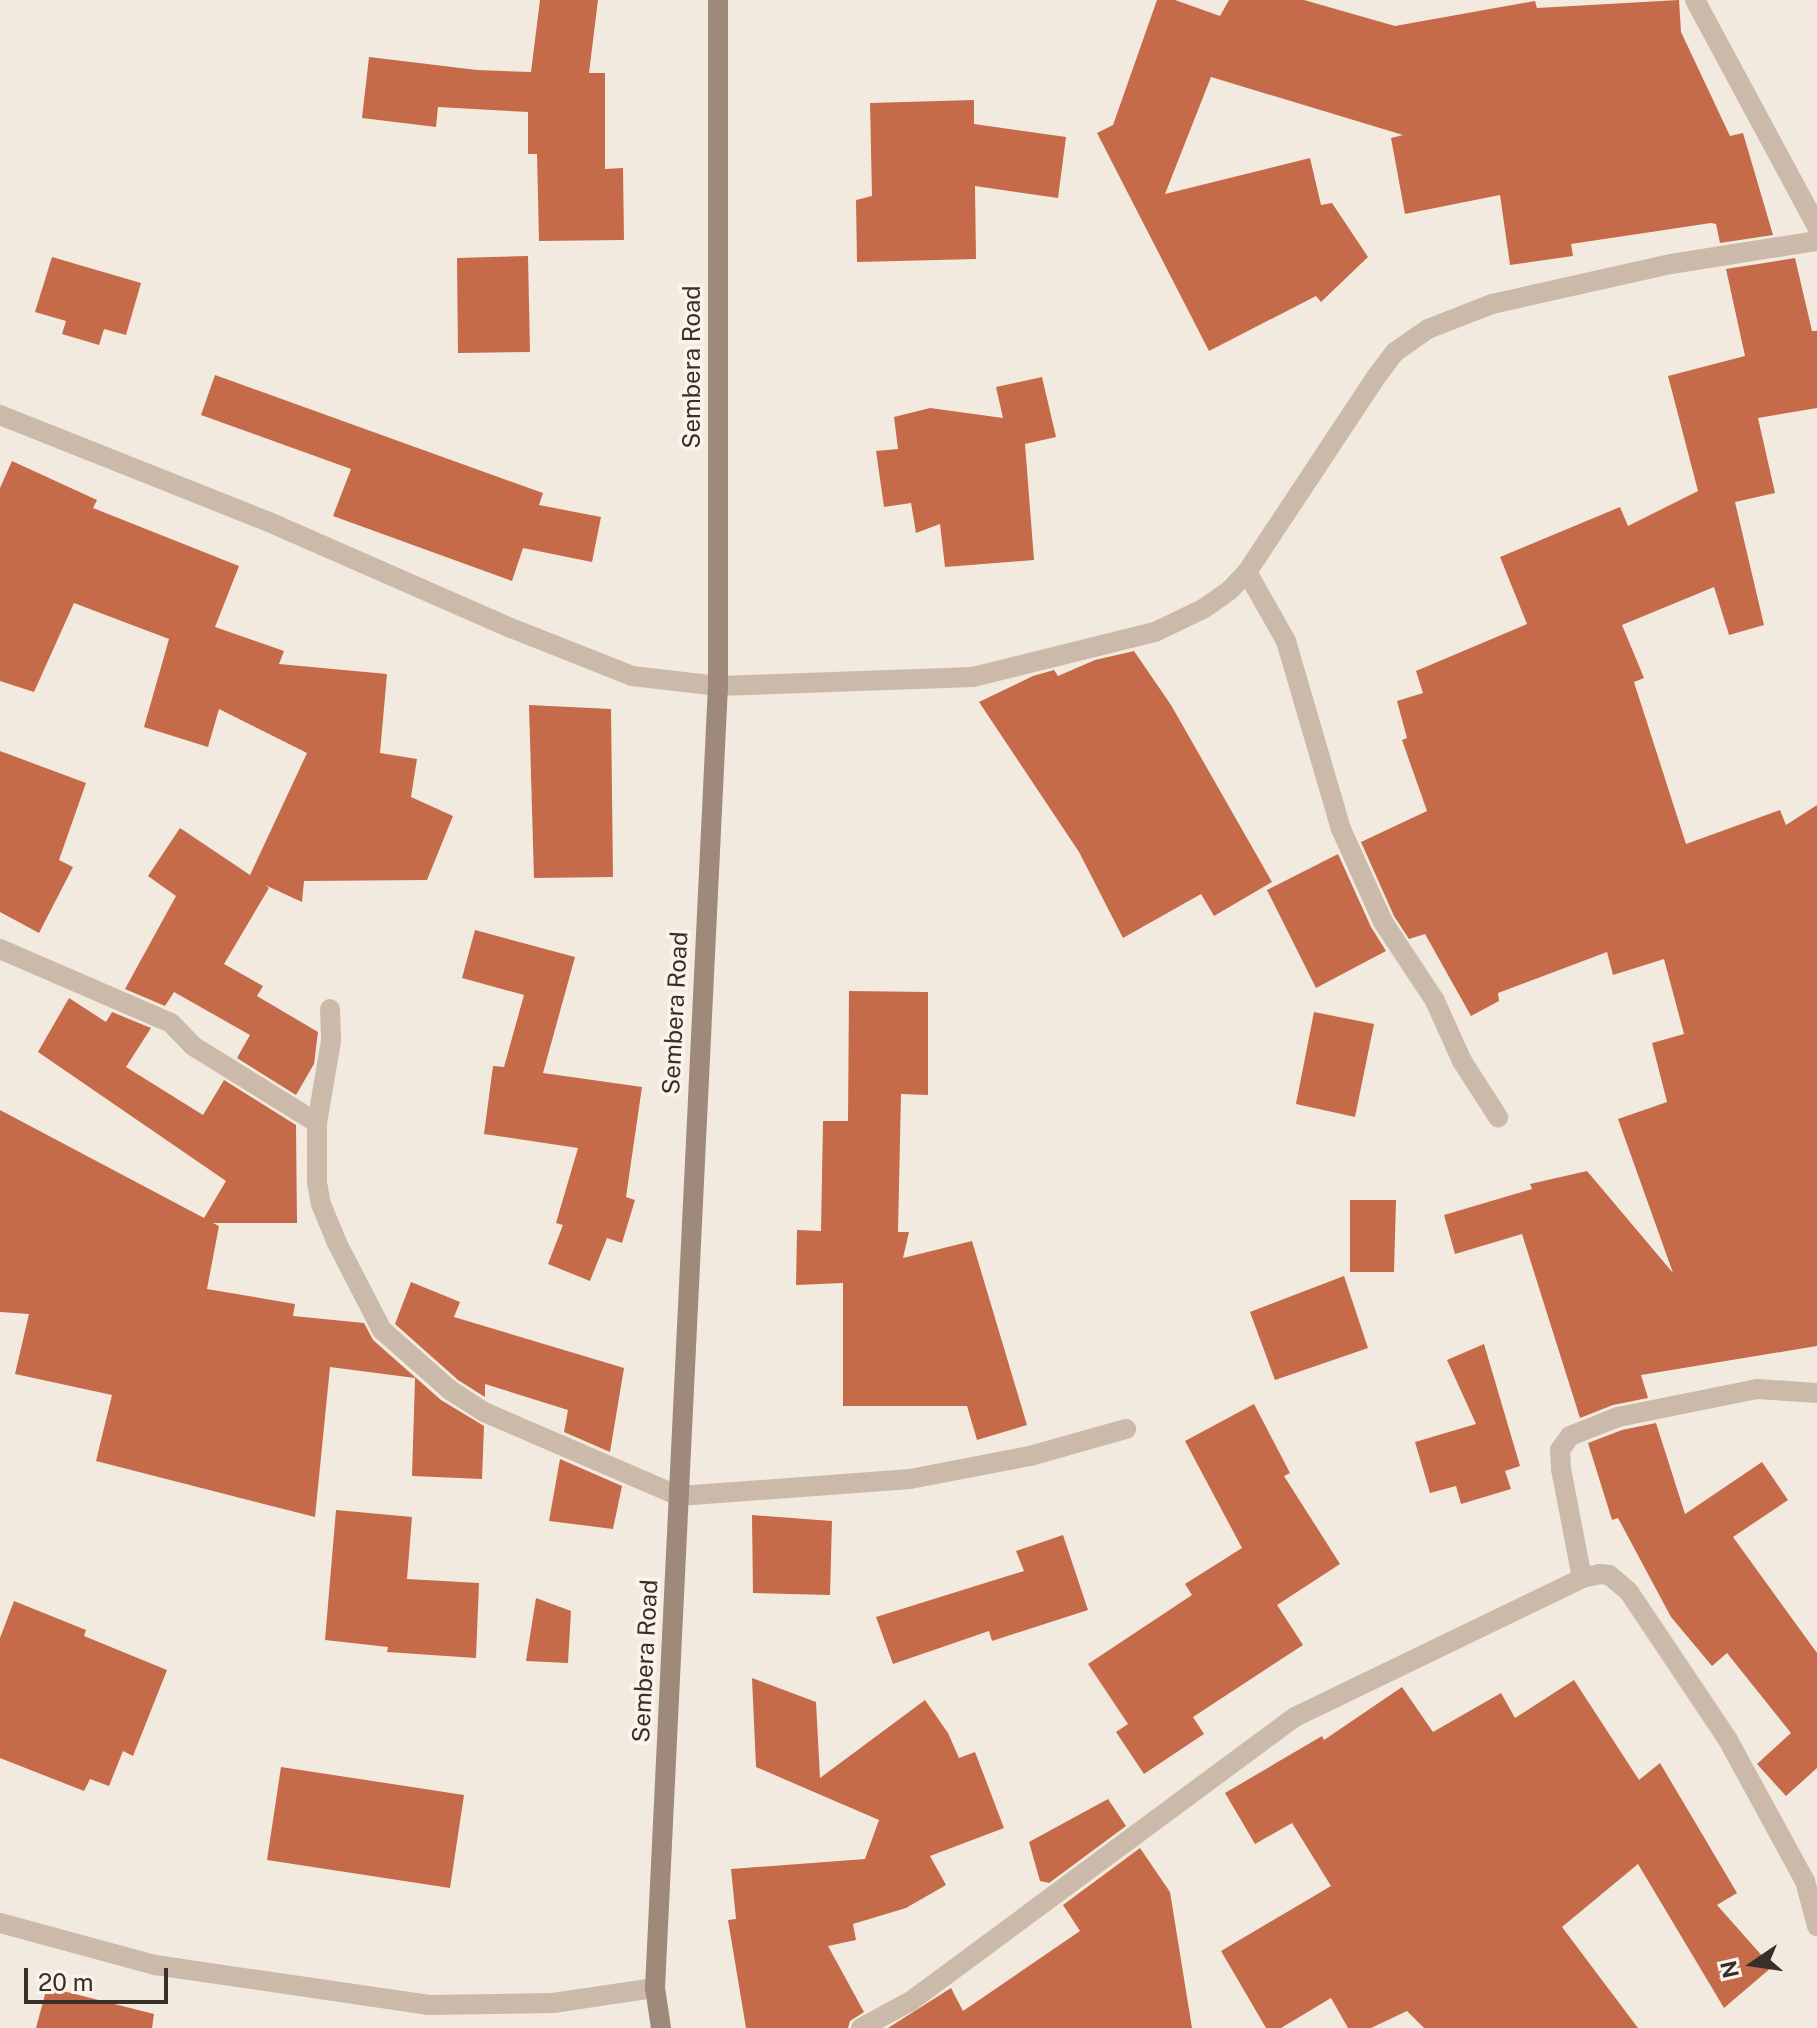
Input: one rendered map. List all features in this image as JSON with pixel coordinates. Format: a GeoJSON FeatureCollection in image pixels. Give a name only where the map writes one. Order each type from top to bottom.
{"type":"FeatureCollection","features":[{"type":"Feature","properties":{"kind":"street","name":"Sembera Road"},"geometry":{"type":"LineString","coordinates":[[661,2028],[655,1988],[718,686],[718,0]]}},
{"type":"Feature","properties":{"kind":"street"},"geometry":{"type":"LineString","coordinates":[[1695,0],[1817,227]]}},
{"type":"Feature","properties":{"kind":"street"},"geometry":{"type":"LineString","coordinates":[[0,415],[269,522],[511,628],[632,676],[718,686],[973,677],[1020,668],[1155,632],[1203,609],[1230,590],[1247,572],[1376,377],[1395,352],[1428,329],[1492,304],[1627,274],[1817,241]]}},
{"type":"Feature","properties":{"kind":"street"},"geometry":{"type":"LineString","coordinates":[[1247,572],[1286,641],[1341,829],[1383,922],[1435,1001],[1462,1061],[1498,1117]]}},
{"type":"Feature","properties":{"kind":"street"},"geometry":{"type":"LineString","coordinates":[[0,949],[171,1023],[193,1046],[317,1123]]}},
{"type":"Feature","properties":{"kind":"street"},"geometry":{"type":"LineString","coordinates":[[330,1009],[331,1041],[317,1123],[317,1182],[321,1204],[382,1330],[450,1390],[484,1412],[679,1496],[910,1479],[1030,1456],[1126,1429]]}},
{"type":"Feature","properties":{"kind":"street"},"geometry":{"type":"LineString","coordinates":[[1582,1578],[1561,1469],[1560,1450],[1570,1436],[1618,1417],[1757,1389],[1817,1393]]}},
{"type":"Feature","properties":{"kind":"street"},"geometry":{"type":"LineString","coordinates":[[861,2028],[911,2001],[1295,1717],[1582,1578],[1609,1575],[1629,1592],[1728,1740],[1805,1881],[1817,1926]]}},
{"type":"Feature","properties":{"kind":"street"},"geometry":{"type":"LineString","coordinates":[[0,1923],[155,1965],[429,2005],[553,2003],[655,1988]]}},
{"type":"Feature","properties":{"kind":"building"},"geometry":{"type":"Polygon","coordinates":[[[540,0],[598,0],[589,73],[605,73],[605,169],[623,168],[624,240],[539,241],[537,154],[528,154],[528,112],[438,107],[436,127],[362,118],[369,57],[477,70],[531,72],[540,0]]]}},
{"type":"Feature","properties":{"kind":"building"},"geometry":{"type":"Polygon","coordinates":[[[1157,0],[1175,0],[1220,16],[1229,0],[1304,0],[1395,26],[1535,1],[1537,8],[1679,0],[1681,32],[1730,136],[1743,133],[1773,235],[1720,243],[1716,224],[1711,223],[1571,244],[1573,256],[1510,265],[1500,195],[1405,214],[1391,138],[1403,135],[1211,77],[1165,194],[1310,158],[1321,205],[1332,203],[1368,257],[1321,302],[1316,296],[1209,351],[1097,133],[1113,125],[1157,0]]]}},
{"type":"Feature","properties":{"kind":"building"},"geometry":{"type":"Polygon","coordinates":[[[974,100],[974,124],[1066,137],[1058,198],[975,186],[976,259],[857,262],[856,200],[872,196],[870,103],[974,100]]]}},
{"type":"Feature","properties":{"kind":"building"},"geometry":{"type":"Polygon","coordinates":[[[528,256],[530,352],[458,353],[457,258],[528,256]]]}},
{"type":"Feature","properties":{"kind":"building"},"geometry":{"type":"Polygon","coordinates":[[[52,257],[141,283],[126,335],[104,329],[99,345],[62,334],[66,321],[35,312],[52,257]]]}},
{"type":"Feature","properties":{"kind":"building"},"geometry":{"type":"Polygon","coordinates":[[[1795,258],[1812,331],[1817,331],[1817,408],[1758,418],[1775,493],[1735,502],[1764,625],[1729,635],[1714,587],[1622,625],[1644,678],[1634,682],[1686,844],[1780,810],[1786,825],[1817,805],[1817,1346],[1641,1375],[1648,1398],[1613,1405],[1580,1418],[1522,1234],[1455,1254],[1444,1215],[1532,1189],[1530,1184],[1587,1171],[1673,1273],[1618,1119],[1667,1102],[1652,1043],[1684,1034],[1664,959],[1613,975],[1607,952],[1498,993],[1499,1001],[1471,1016],[1425,934],[1409,939],[1394,916],[1361,842],[1427,811],[1402,740],[1407,738],[1397,701],[1423,693],[1416,671],[1527,624],[1500,557],[1620,507],[1628,526],[1698,491],[1668,376],[1745,356],[1726,269],[1795,258]]]}},
{"type":"Feature","properties":{"kind":"building"},"geometry":{"type":"Polygon","coordinates":[[[215,375],[543,493],[539,505],[601,517],[592,562],[523,548],[512,581],[333,516],[351,469],[201,415],[215,375]]]}},
{"type":"Feature","properties":{"kind":"building"},"geometry":{"type":"Polygon","coordinates":[[[1042,377],[1056,437],[1025,444],[1034,560],[945,567],[940,524],[916,533],[911,503],[884,507],[876,451],[898,449],[894,417],[930,408],[1003,418],[996,387],[1042,377]]]}},
{"type":"Feature","properties":{"kind":"building"},"geometry":{"type":"Polygon","coordinates":[[[12,461],[97,500],[93,508],[239,566],[215,627],[284,651],[279,664],[387,674],[380,753],[417,759],[411,797],[453,816],[427,880],[304,881],[302,902],[265,885],[269,888],[224,964],[263,986],[257,996],[318,1032],[314,1064],[296,1095],[237,1058],[250,1035],[174,992],[165,1006],[125,989],[176,896],[148,876],[180,828],[250,875],[307,753],[219,709],[208,747],[144,727],[169,639],[74,603],[34,692],[0,681],[0,488],[12,461]]]}},
{"type":"Feature","properties":{"kind":"building"},"geometry":{"type":"Polygon","coordinates":[[[1134,651],[1171,705],[1272,882],[1214,916],[1201,894],[1123,938],[1079,852],[979,702],[1033,676],[1054,670],[1058,676],[1095,660],[1134,651]]]}},
{"type":"Feature","properties":{"kind":"building"},"geometry":{"type":"Polygon","coordinates":[[[529,705],[611,709],[613,877],[534,878],[529,705]]]}},
{"type":"Feature","properties":{"kind":"building"},"geometry":{"type":"Polygon","coordinates":[[[0,751],[86,783],[59,860],[73,867],[39,933],[0,912],[0,751]]]}},
{"type":"Feature","properties":{"kind":"building"},"geometry":{"type":"Polygon","coordinates":[[[1338,854],[1371,927],[1386,951],[1316,988],[1267,890],[1338,854]]]}},
{"type":"Feature","properties":{"kind":"building"},"geometry":{"type":"Polygon","coordinates":[[[475,930],[575,957],[543,1073],[642,1087],[626,1197],[635,1200],[622,1243],[607,1238],[590,1281],[548,1264],[563,1225],[556,1223],[578,1148],[484,1134],[493,1066],[504,1067],[524,995],[462,978],[475,930]]]}},
{"type":"Feature","properties":{"kind":"building"},"geometry":{"type":"Polygon","coordinates":[[[849,991],[928,992],[928,1095],[901,1094],[898,1232],[909,1232],[903,1258],[972,1241],[1027,1425],[977,1440],[967,1406],[843,1406],[843,1283],[796,1285],[797,1230],[821,1231],[823,1121],[848,1121],[849,991]]]}},
{"type":"Feature","properties":{"kind":"building"},"geometry":{"type":"Polygon","coordinates":[[[69,998],[106,1022],[112,1012],[151,1028],[126,1067],[203,1115],[224,1080],[296,1125],[297,1223],[213,1223],[219,1226],[207,1289],[295,1304],[293,1316],[364,1323],[373,1340],[441,1400],[484,1426],[482,1479],[412,1476],[415,1378],[330,1367],[315,1517],[96,1461],[112,1395],[15,1374],[29,1314],[0,1312],[0,1110],[204,1218],[226,1181],[38,1052],[69,998]]]}},
{"type":"Feature","properties":{"kind":"building"},"geometry":{"type":"Polygon","coordinates":[[[1314,1012],[1374,1024],[1355,1117],[1296,1104],[1314,1012]]]}},
{"type":"Feature","properties":{"kind":"building"},"geometry":{"type":"Polygon","coordinates":[[[1350,1200],[1396,1200],[1394,1272],[1350,1272],[1350,1200]]]}},
{"type":"Feature","properties":{"kind":"building"},"geometry":{"type":"Polygon","coordinates":[[[1344,1276],[1368,1348],[1275,1380],[1250,1312],[1344,1276]]]}},
{"type":"Feature","properties":{"kind":"building"},"geometry":{"type":"Polygon","coordinates":[[[411,1282],[460,1302],[454,1317],[624,1368],[610,1452],[564,1432],[568,1410],[485,1384],[485,1397],[458,1380],[395,1324],[411,1282]]]}},
{"type":"Feature","properties":{"kind":"building"},"geometry":{"type":"Polygon","coordinates":[[[1484,1344],[1520,1466],[1505,1471],[1511,1489],[1461,1504],[1456,1486],[1430,1493],[1415,1442],[1476,1424],[1447,1360],[1484,1344]]]}},
{"type":"Feature","properties":{"kind":"building"},"geometry":{"type":"Polygon","coordinates":[[[1254,1404],[1290,1473],[1284,1476],[1340,1564],[1277,1605],[1303,1645],[1193,1717],[1204,1734],[1144,1774],[1116,1732],[1128,1724],[1088,1664],[1192,1595],[1185,1584],[1242,1548],[1185,1441],[1254,1404]]]}},
{"type":"Feature","properties":{"kind":"building"},"geometry":{"type":"Polygon","coordinates":[[[1656,1423],[1685,1514],[1762,1462],[1788,1500],[1733,1537],[1817,1653],[1817,1768],[1786,1796],[1757,1764],[1791,1733],[1727,1653],[1712,1666],[1671,1617],[1618,1518],[1612,1520],[1588,1443],[1622,1430],[1656,1423]]]}},
{"type":"Feature","properties":{"kind":"building"},"geometry":{"type":"Polygon","coordinates":[[[560,1459],[622,1486],[613,1529],[549,1521],[560,1459]]]}},
{"type":"Feature","properties":{"kind":"building"},"geometry":{"type":"Polygon","coordinates":[[[336,1510],[412,1517],[407,1579],[479,1583],[476,1658],[387,1652],[388,1647],[325,1640],[336,1510]]]}},
{"type":"Feature","properties":{"kind":"building"},"geometry":{"type":"Polygon","coordinates":[[[752,1515],[832,1521],[830,1595],[753,1593],[752,1515]]]}},
{"type":"Feature","properties":{"kind":"building"},"geometry":{"type":"Polygon","coordinates":[[[1063,1535],[1088,1610],[992,1641],[989,1631],[893,1664],[876,1617],[1024,1571],[1016,1551],[1063,1535]]]}},
{"type":"Feature","properties":{"kind":"building"},"geometry":{"type":"Polygon","coordinates":[[[536,1598],[571,1611],[568,1663],[526,1661],[536,1598]]]}},
{"type":"Feature","properties":{"kind":"building"},"geometry":{"type":"Polygon","coordinates":[[[14,1601],[86,1630],[84,1636],[167,1670],[133,1756],[123,1751],[109,1786],[90,1779],[84,1791],[0,1758],[0,1638],[14,1601]]]}},
{"type":"Feature","properties":{"kind":"building"},"geometry":{"type":"Polygon","coordinates":[[[752,1678],[816,1702],[820,1778],[925,1700],[948,1733],[959,1758],[975,1752],[1004,1828],[930,1856],[946,1885],[906,1908],[853,1924],[856,1940],[828,1946],[864,2012],[850,2021],[848,2028],[746,2028],[728,1920],[736,1919],[731,1869],[865,1859],[879,1820],[756,1767],[752,1678]]]}},
{"type":"Feature","properties":{"kind":"building"},"geometry":{"type":"Polygon","coordinates":[[[1574,1680],[1639,1780],[1660,1763],[1737,1893],[1717,1905],[1772,1967],[1724,2008],[1638,1864],[1562,1927],[1638,2028],[1424,2028],[1407,2011],[1371,2028],[1348,2028],[1331,1998],[1281,2028],[1266,2028],[1221,1951],[1331,1886],[1292,1823],[1255,1844],[1225,1793],[1322,1736],[1324,1740],[1402,1687],[1433,1732],[1501,1693],[1515,1718],[1574,1680]]]}},
{"type":"Feature","properties":{"kind":"building"},"geometry":{"type":"Polygon","coordinates":[[[281,1767],[464,1795],[450,1888],[267,1860],[281,1767]]]}},
{"type":"Feature","properties":{"kind":"building"},"geometry":{"type":"Polygon","coordinates":[[[1108,1799],[1126,1826],[1049,1883],[1040,1881],[1029,1842],[1108,1799]]]}},
{"type":"Feature","properties":{"kind":"building"},"geometry":{"type":"Polygon","coordinates":[[[1140,1848],[1170,1892],[1192,2028],[888,2028],[951,1988],[963,2011],[1080,1931],[1063,1905],[1140,1848]]]}},
{"type":"Feature","properties":{"kind":"building"},"geometry":{"type":"Polygon","coordinates":[[[47,1987],[154,2014],[152,2028],[36,2028],[47,1987]]]}}]}
